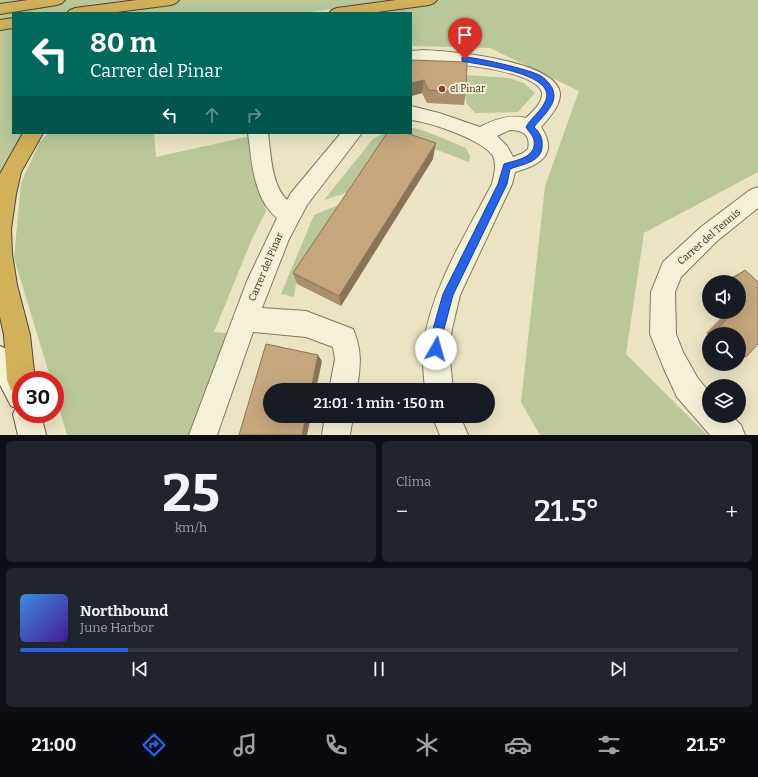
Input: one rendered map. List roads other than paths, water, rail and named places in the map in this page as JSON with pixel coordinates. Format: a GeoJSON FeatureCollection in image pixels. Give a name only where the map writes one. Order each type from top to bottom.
{"type":"FeatureCollection","features":[{"type":"Feature","properties":{"kind":"highway"},"geometry":{"type":"LineString","coordinates":[[0,9],[57,0]]}},
{"type":"Feature","properties":{"kind":"highway"},"geometry":{"type":"LineString","coordinates":[[82,12],[171,0]]}},
{"type":"Feature","properties":{"kind":"highway"},"geometry":{"type":"LineString","coordinates":[[344,12],[429,0]]}},
{"type":"Feature","properties":{"kind":"highway"},"geometry":{"type":"LineString","coordinates":[[0,25],[12,22]]}},
{"type":"Feature","properties":{"kind":"highway"},"geometry":{"type":"LineString","coordinates":[[20,371],[17,335],[5,285],[0,254],[0,229],[4,194],[11,171],[33,134]]}},
{"type":"Feature","properties":{"kind":"street"},"geometry":{"type":"LineString","coordinates":[[412,57],[430,54],[446,56],[514,69],[537,77],[549,88],[550,96],[549,103],[530,127]]}},
{"type":"Feature","properties":{"kind":"street"},"geometry":{"type":"LineString","coordinates":[[412,113],[427,116],[482,136],[498,148],[504,157],[507,166],[502,184],[448,294],[438,329],[436,349],[438,383]]}},
{"type":"Feature","properties":{"kind":"street"},"geometry":{"type":"LineString","coordinates":[[482,136],[495,128],[510,123],[530,127],[536,133],[538,140],[537,152],[532,158],[507,166]]}},
{"type":"Feature","properties":{"kind":"street"},"geometry":{"type":"LineString","coordinates":[[258,134],[265,173],[272,198],[279,207],[290,215]]}},
{"type":"Feature","properties":{"kind":"street","name":"Carrer del Pinar"},"geometry":{"type":"LineString","coordinates":[[206,431],[266,263],[299,199],[351,134]]}},
{"type":"Feature","properties":{"kind":"street","name":"Carrer del Tennis"},"geometry":{"type":"LineString","coordinates":[[702,405],[687,387],[673,360],[664,334],[663,292],[671,270],[709,234],[758,196]]}},
{"type":"Feature","properties":{"kind":"street"},"geometry":{"type":"LineString","coordinates":[[245,319],[306,324],[344,338],[348,359],[344,383]]}},
{"type":"Feature","properties":{"kind":"street"},"geometry":{"type":"LineString","coordinates":[[0,359],[12,379]]}},
{"type":"Feature","properties":{"kind":"street"},"geometry":{"type":"LineString","coordinates":[[29,423],[32,435]]}},
{"type":"Feature","properties":{"kind":"street"},"geometry":{"type":"LineString","coordinates":[[336,435],[338,423]]}},
{"type":"Feature","properties":{"kind":"street"},"geometry":{"type":"LineString","coordinates":[[449,423],[454,435]]}},
{"type":"Feature","properties":{"kind":"street"},"geometry":{"type":"LineString","coordinates":[[718,423],[731,435]]}},
{"type":"Feature","properties":{"kind":"place","name":"el Pinar"},"geometry":{"type":"Point","coordinates":[442,89]}}]}
